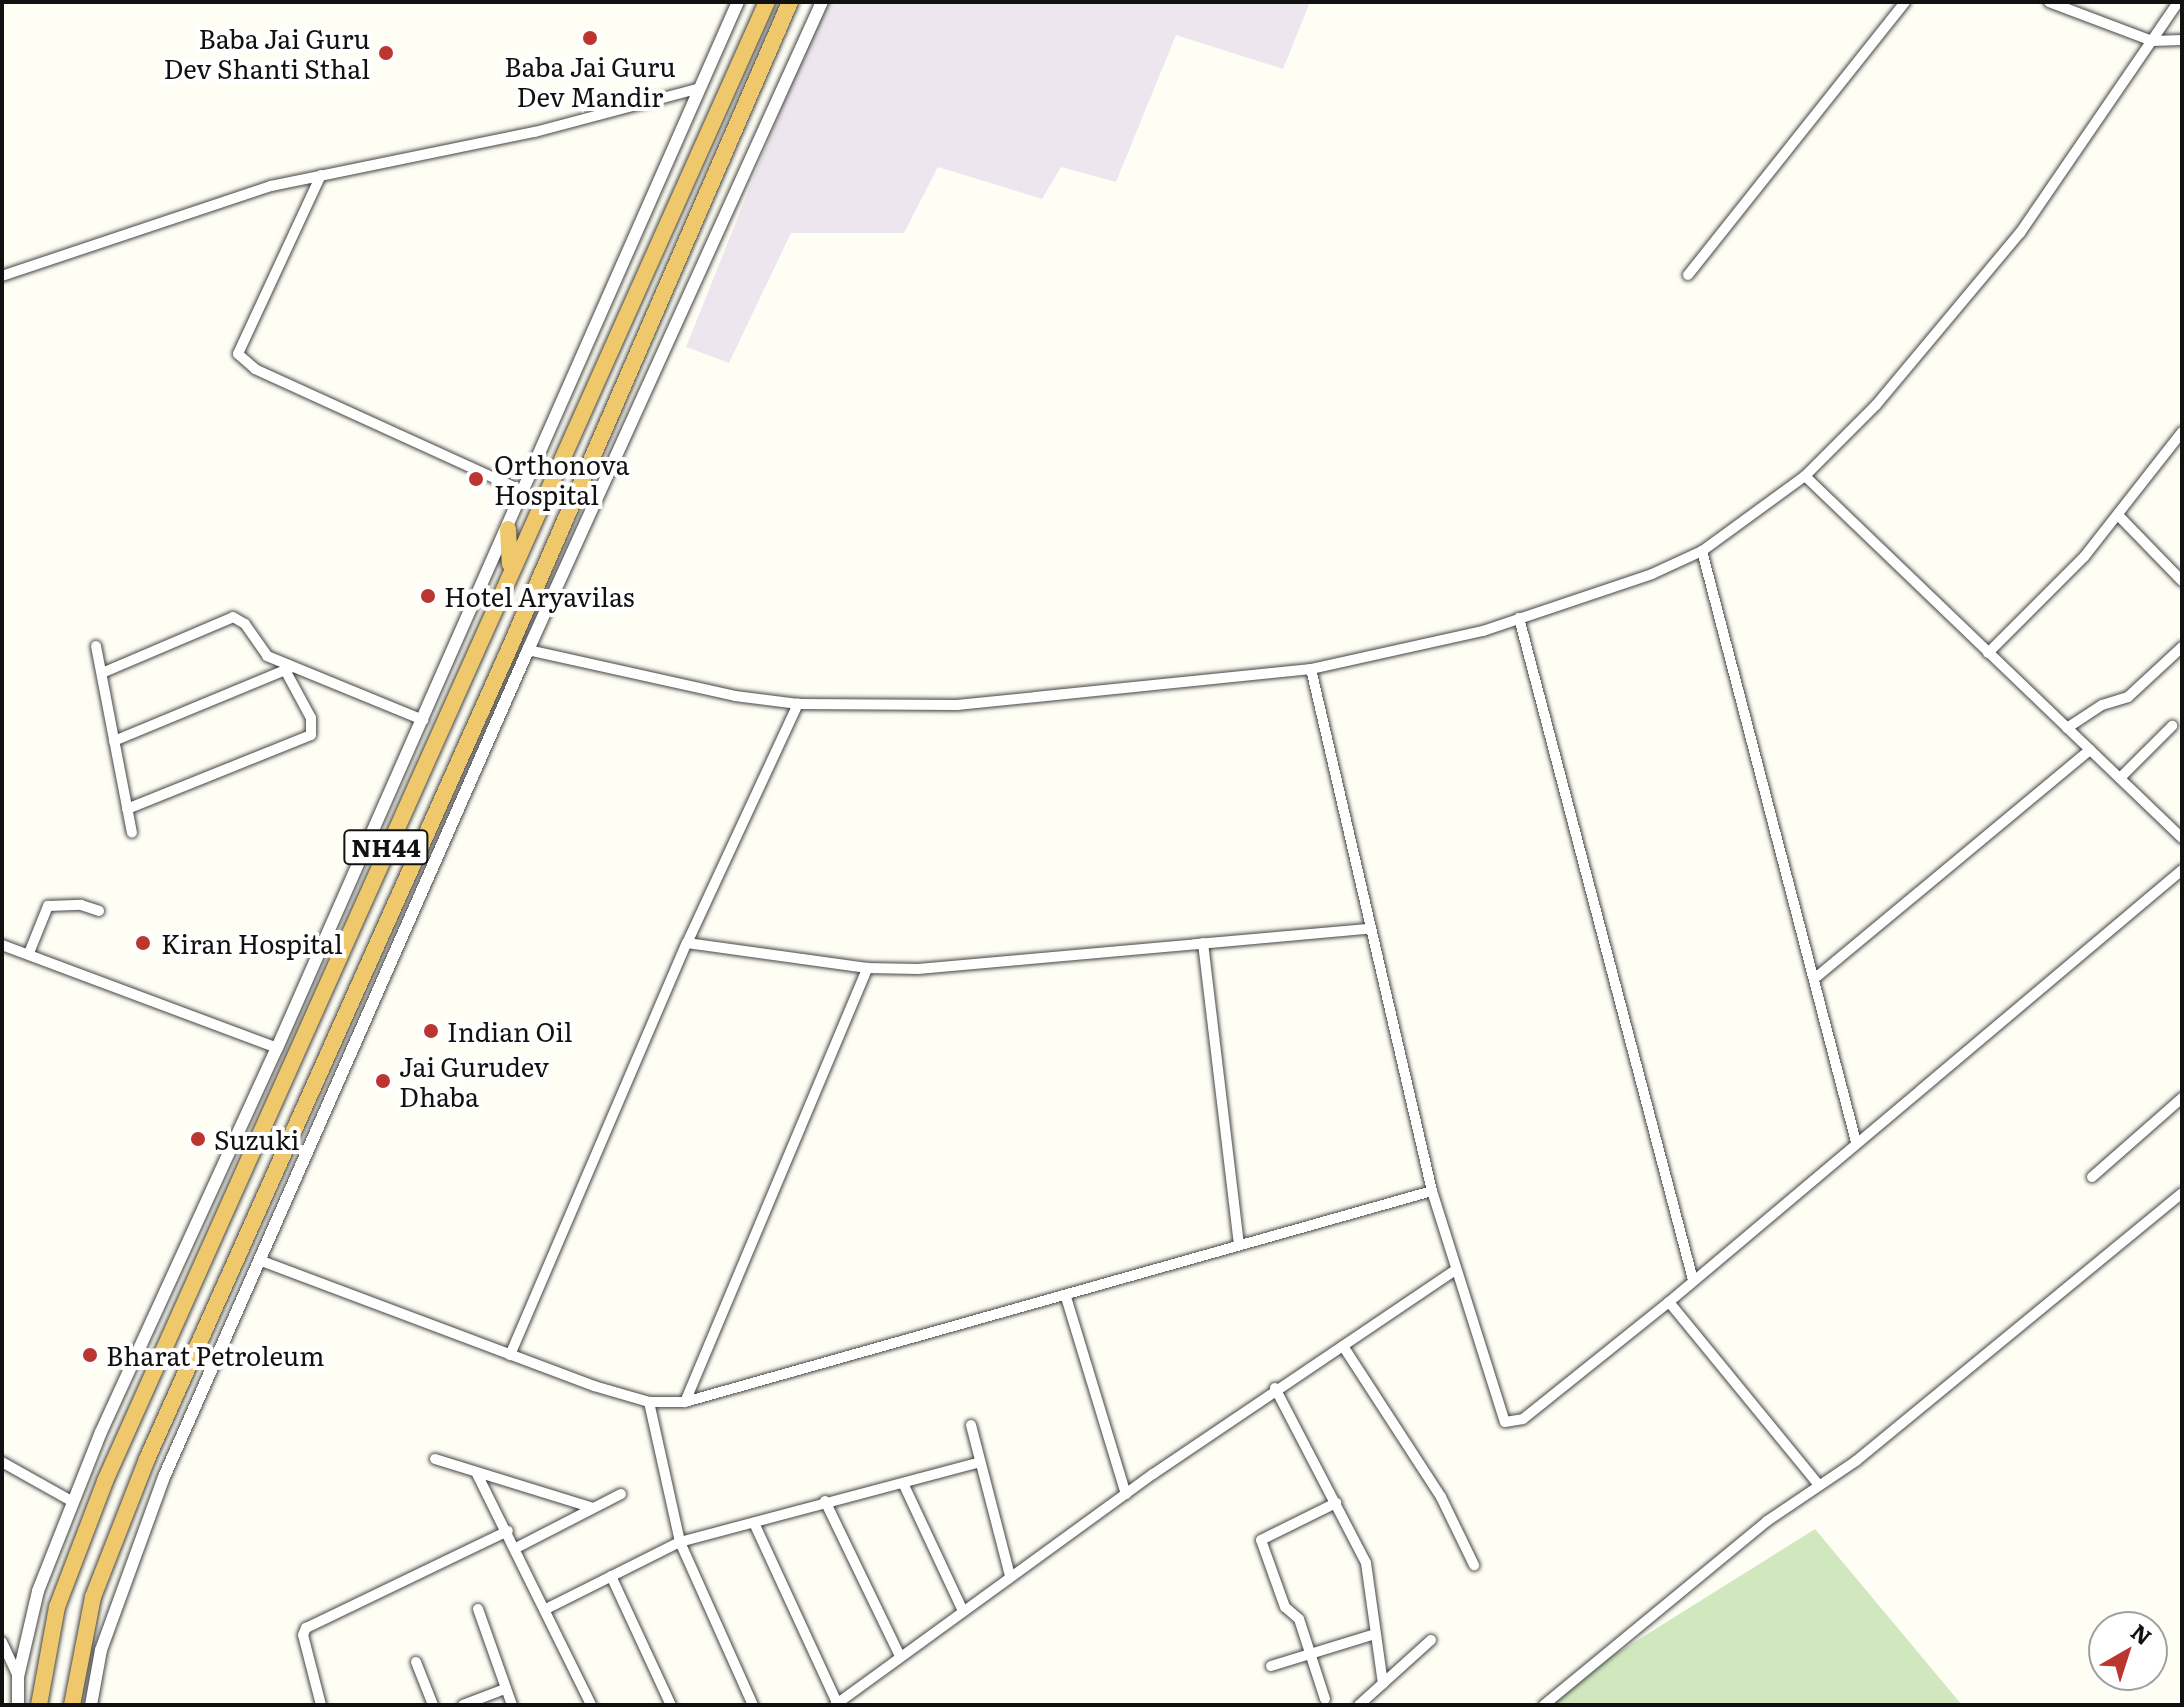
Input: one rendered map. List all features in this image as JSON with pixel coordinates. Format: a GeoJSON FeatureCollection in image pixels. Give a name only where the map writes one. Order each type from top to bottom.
{"type":"FeatureCollection","features":[{"type":"Feature","properties":{"kind":"highway","name":"NH44"},"geometry":{"type":"LineString","coordinates":[[39,1705],[57,1607],[105,1481],[510,570],[767,2]]}},
{"type":"Feature","properties":{"kind":"highway","name":"NH44"},"geometry":{"type":"LineString","coordinates":[[72,1705],[93,1597],[147,1459],[517,633],[790,2]]}},
{"type":"Feature","properties":{"kind":"highway"},"geometry":{"type":"LineString","coordinates":[[508,529],[510,570]]}},
{"type":"Feature","properties":{"kind":"street"},"geometry":{"type":"LineString","coordinates":[[18,1705],[18,1677],[38,1591],[73,1502],[508,529],[738,2]]}},
{"type":"Feature","properties":{"kind":"street"},"geometry":{"type":"LineString","coordinates":[[91,1705],[101,1650],[130,1562],[259,1260],[528,650],[822,2]]}},
{"type":"Feature","properties":{"kind":"street"},"geometry":{"type":"LineString","coordinates":[[1688,275],[1905,2]]}},
{"type":"Feature","properties":{"kind":"street"},"geometry":{"type":"LineString","coordinates":[[2049,2],[2152,41],[2182,40]]}},
{"type":"Feature","properties":{"kind":"street"},"geometry":{"type":"LineString","coordinates":[[528,650],[677,687],[798,704],[957,705],[1311,669],[1519,618],[1603,592],[1702,551],[1805,476],[1905,373],[1999,260],[2178,2]]}},
{"type":"Feature","properties":{"kind":"street"},"geometry":{"type":"LineString","coordinates":[[2,276],[271,186],[535,132],[700,88]]}},
{"type":"Feature","properties":{"kind":"street"},"geometry":{"type":"LineString","coordinates":[[321,175],[238,354],[255,369],[523,491]]}},
{"type":"Feature","properties":{"kind":"street"},"geometry":{"type":"LineString","coordinates":[[1988,653],[2084,557],[2182,432]]}},
{"type":"Feature","properties":{"kind":"street"},"geometry":{"type":"LineString","coordinates":[[1805,476],[2182,838]]}},
{"type":"Feature","properties":{"kind":"street"},"geometry":{"type":"LineString","coordinates":[[2118,515],[2182,581]]}},
{"type":"Feature","properties":{"kind":"street"},"geometry":{"type":"LineString","coordinates":[[1702,551],[1856,1142]]}},
{"type":"Feature","properties":{"kind":"street"},"geometry":{"type":"LineString","coordinates":[[102,673],[233,617],[245,624],[261,652],[288,669],[423,720]]}},
{"type":"Feature","properties":{"kind":"street"},"geometry":{"type":"LineString","coordinates":[[1519,618],[1693,1280]]}},
{"type":"Feature","properties":{"kind":"street"},"geometry":{"type":"LineString","coordinates":[[96,646],[132,833]]}},
{"type":"Feature","properties":{"kind":"street"},"geometry":{"type":"LineString","coordinates":[[2067,728],[2102,705],[2128,697],[2182,647]]}},
{"type":"Feature","properties":{"kind":"street"},"geometry":{"type":"LineString","coordinates":[[114,741],[288,669]]}},
{"type":"Feature","properties":{"kind":"street"},"geometry":{"type":"LineString","coordinates":[[127,809],[311,735],[311,718],[288,669]]}},
{"type":"Feature","properties":{"kind":"street"},"geometry":{"type":"LineString","coordinates":[[1311,669],[1432,1191],[1505,1422],[1523,1419],[1669,1302],[2182,870]]}},
{"type":"Feature","properties":{"kind":"street"},"geometry":{"type":"LineString","coordinates":[[510,1355],[687,943],[798,704]]}},
{"type":"Feature","properties":{"kind":"street"},"geometry":{"type":"LineString","coordinates":[[2120,778],[2172,726]]}},
{"type":"Feature","properties":{"kind":"street"},"geometry":{"type":"LineString","coordinates":[[1814,979],[2090,750]]}},
{"type":"Feature","properties":{"kind":"street"},"geometry":{"type":"LineString","coordinates":[[29,953],[48,906],[81,905],[99,911]]}},
{"type":"Feature","properties":{"kind":"street"},"geometry":{"type":"LineString","coordinates":[[687,943],[867,968],[937,968],[1370,929]]}},
{"type":"Feature","properties":{"kind":"street"},"geometry":{"type":"LineString","coordinates":[[1203,943],[1239,1245]]}},
{"type":"Feature","properties":{"kind":"street"},"geometry":{"type":"LineString","coordinates":[[2,945],[277,1048]]}},
{"type":"Feature","properties":{"kind":"street"},"geometry":{"type":"LineString","coordinates":[[685,1402],[867,968]]}},
{"type":"Feature","properties":{"kind":"street"},"geometry":{"type":"LineString","coordinates":[[2092,1177],[2182,1098]]}},
{"type":"Feature","properties":{"kind":"street"},"geometry":{"type":"LineString","coordinates":[[259,1260],[510,1355],[649,1402],[685,1402],[1066,1297],[1432,1191]]}},
{"type":"Feature","properties":{"kind":"street"},"geometry":{"type":"LineString","coordinates":[[1544,1705],[1817,1483],[1856,1461],[2182,1193]]}},
{"type":"Feature","properties":{"kind":"street"},"geometry":{"type":"LineString","coordinates":[[754,1523],[836,1704],[962,1609],[1275,1388],[1455,1270]]}},
{"type":"Feature","properties":{"kind":"street"},"geometry":{"type":"LineString","coordinates":[[1066,1297],[1126,1494]]}},
{"type":"Feature","properties":{"kind":"street"},"geometry":{"type":"LineString","coordinates":[[1669,1302],[1817,1483]]}},
{"type":"Feature","properties":{"kind":"street"},"geometry":{"type":"LineString","coordinates":[[1343,1346],[1441,1497],[1474,1565]]}},
{"type":"Feature","properties":{"kind":"street"},"geometry":{"type":"LineString","coordinates":[[1275,1388],[1336,1503],[1371,1579],[1383,1684]]}},
{"type":"Feature","properties":{"kind":"street"},"geometry":{"type":"LineString","coordinates":[[649,1402],[680,1542],[753,1705]]}},
{"type":"Feature","properties":{"kind":"street"},"geometry":{"type":"LineString","coordinates":[[971,1425],[1010,1576]]}},
{"type":"Feature","properties":{"kind":"street"},"geometry":{"type":"LineString","coordinates":[[435,1459],[593,1508]]}},
{"type":"Feature","properties":{"kind":"street"},"geometry":{"type":"LineString","coordinates":[[2,1462],[73,1502]]}},
{"type":"Feature","properties":{"kind":"street"},"geometry":{"type":"LineString","coordinates":[[546,1609],[680,1542],[980,1462]]}},
{"type":"Feature","properties":{"kind":"street"},"geometry":{"type":"LineString","coordinates":[[477,1474],[508,1531],[591,1705]]}},
{"type":"Feature","properties":{"kind":"street"},"geometry":{"type":"LineString","coordinates":[[903,1483],[962,1609]]}},
{"type":"Feature","properties":{"kind":"street"},"geometry":{"type":"LineString","coordinates":[[516,1548],[621,1494]]}},
{"type":"Feature","properties":{"kind":"street"},"geometry":{"type":"LineString","coordinates":[[825,1501],[900,1656]]}},
{"type":"Feature","properties":{"kind":"street"},"geometry":{"type":"LineString","coordinates":[[1325,1699],[1299,1619],[1285,1607],[1261,1540],[1336,1503]]}},
{"type":"Feature","properties":{"kind":"street"},"geometry":{"type":"LineString","coordinates":[[321,1705],[303,1635],[306,1628],[508,1531]]}},
{"type":"Feature","properties":{"kind":"street"},"geometry":{"type":"LineString","coordinates":[[611,1576],[671,1705]]}},
{"type":"Feature","properties":{"kind":"street"},"geometry":{"type":"LineString","coordinates":[[478,1609],[512,1705]]}},
{"type":"Feature","properties":{"kind":"street"},"geometry":{"type":"LineString","coordinates":[[1271,1666],[1375,1634]]}},
{"type":"Feature","properties":{"kind":"street"},"geometry":{"type":"LineString","coordinates":[[1359,1705],[1431,1640]]}},
{"type":"Feature","properties":{"kind":"street"},"geometry":{"type":"LineString","coordinates":[[2,1642],[18,1677]]}},
{"type":"Feature","properties":{"kind":"street"},"geometry":{"type":"LineString","coordinates":[[416,1662],[432,1703],[418,1705]]}},
{"type":"Feature","properties":{"kind":"street"},"geometry":{"type":"LineString","coordinates":[[463,1705],[505,1689]]}},
{"type":"Feature","properties":{"kind":"shaded area"},"geometry":{"type":"Polygon","coordinates":[[[824,2],[1310,2],[1283,69],[1176,35],[1116,182],[1061,167],[1042,199],[938,167],[904,233],[791,233],[729,363],[686,347],[824,2]]]}},
{"type":"Feature","properties":{"kind":"green space"},"geometry":{"type":"Polygon","coordinates":[[[1815,1529],[1962,1705],[1534,1705],[1815,1529]]]}},
{"type":"Feature","properties":{"kind":"place","name":"Baba Jai Guru Dev Mandir"},"geometry":{"type":"Point","coordinates":[590,38]}},
{"type":"Feature","properties":{"kind":"place","name":"Baba Jai Guru Dev Shanti Sthal"},"geometry":{"type":"Point","coordinates":[386,53]}},
{"type":"Feature","properties":{"kind":"place","name":"Orthonova Hospital"},"geometry":{"type":"Point","coordinates":[476,479]}},
{"type":"Feature","properties":{"kind":"place","name":"Hotel Aryavilas"},"geometry":{"type":"Point","coordinates":[428,596]}},
{"type":"Feature","properties":{"kind":"place","name":"Kiran Hospital"},"geometry":{"type":"Point","coordinates":[143,943]}},
{"type":"Feature","properties":{"kind":"place","name":"Indian Oil"},"geometry":{"type":"Point","coordinates":[431,1031]}},
{"type":"Feature","properties":{"kind":"place","name":"Jai Gurudev Dhaba"},"geometry":{"type":"Point","coordinates":[383,1081]}},
{"type":"Feature","properties":{"kind":"place","name":"Suzuki"},"geometry":{"type":"Point","coordinates":[198,1139]}},
{"type":"Feature","properties":{"kind":"place","name":"Bharat Petroleum"},"geometry":{"type":"Point","coordinates":[90,1355]}}]}
